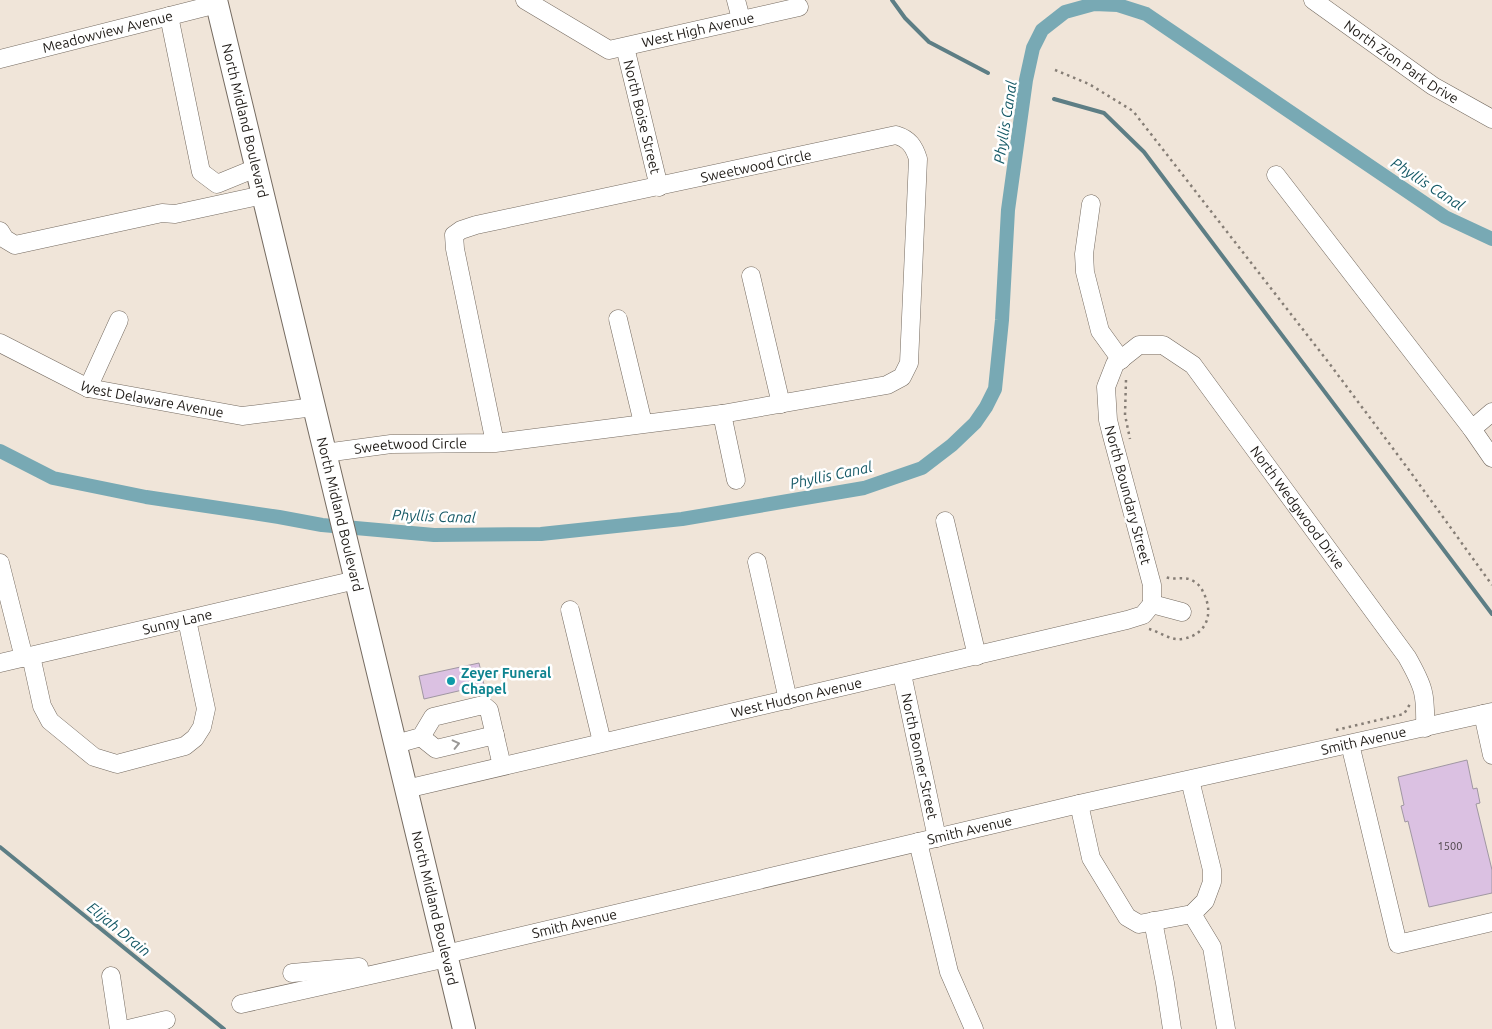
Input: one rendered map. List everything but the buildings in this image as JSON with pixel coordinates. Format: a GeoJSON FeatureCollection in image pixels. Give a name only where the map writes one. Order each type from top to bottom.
{"type":"FeatureCollection","features":[{"type":"Feature","properties":{"kind":"main road","name":"North Midland Boulevard"},"geometry":{"type":"LineString","coordinates":[[216,2],[464,1029]]}},
{"type":"Feature","properties":{"kind":"street","name":"West High Avenue"},"geometry":{"type":"LineString","coordinates":[[526,0],[609,50],[799,7]]}},
{"type":"Feature","properties":{"kind":"street"},"geometry":{"type":"LineString","coordinates":[[736,0],[741,19]]}},
{"type":"Feature","properties":{"kind":"street","name":"North Zion Park Drive"},"geometry":{"type":"LineString","coordinates":[[1313,0],[1433,86],[1492,119]]}},
{"type":"Feature","properties":{"kind":"street","name":"Meadowview Avenue"},"geometry":{"type":"LineString","coordinates":[[0,59],[169,16],[216,2]]}},
{"type":"Feature","properties":{"kind":"street"},"geometry":{"type":"LineString","coordinates":[[169,16],[201,172],[217,184],[256,168]]}},
{"type":"Feature","properties":{"kind":"street","name":"North Boise Street"},"geometry":{"type":"LineString","coordinates":[[626,47],[659,187]]}},
{"type":"Feature","properties":{"kind":"street","name":"Sweetwood Circle"},"geometry":{"type":"LineString","coordinates":[[325,453],[391,444],[495,443],[722,414],[886,385],[902,377],[909,363],[918,159],[914,148],[907,139],[896,136],[476,225],[461,230],[454,235],[455,249],[495,443]]}},
{"type":"Feature","properties":{"kind":"street"},"geometry":{"type":"LineString","coordinates":[[1276,175],[1472,429],[1492,458]]}},
{"type":"Feature","properties":{"kind":"street"},"geometry":{"type":"LineString","coordinates":[[0,231],[5,239],[15,245],[162,213],[175,214],[263,194]]}},
{"type":"Feature","properties":{"kind":"street"},"geometry":{"type":"LineString","coordinates":[[1091,204],[1084,254],[1085,272],[1100,331],[1123,366]]}},
{"type":"Feature","properties":{"kind":"street"},"geometry":{"type":"LineString","coordinates":[[751,276],[781,404]]}},
{"type":"Feature","properties":{"kind":"street"},"geometry":{"type":"LineString","coordinates":[[88,388],[120,320]]}},
{"type":"Feature","properties":{"kind":"street"},"geometry":{"type":"LineString","coordinates":[[618,320],[643,423]]}},
{"type":"Feature","properties":{"kind":"street","name":"West Delaware Avenue"},"geometry":{"type":"LineString","coordinates":[[0,343],[88,388],[242,416],[314,407]]}},
{"type":"Feature","properties":{"kind":"street","name":"North Wedgwood Drive"},"geometry":{"type":"LineString","coordinates":[[1123,366],[1139,345],[1156,344],[1163,345],[1193,365],[1407,657],[1421,682],[1426,702],[1425,728]]}},
{"type":"Feature","properties":{"kind":"street","name":"North Boundary Street"},"geometry":{"type":"LineString","coordinates":[[1123,366],[1115,364],[1106,387],[1108,420],[1152,585],[1152,604]]}},
{"type":"Feature","properties":{"kind":"street"},"geometry":{"type":"LineString","coordinates":[[1472,429],[1492,412]]}},
{"type":"Feature","properties":{"kind":"street"},"geometry":{"type":"LineString","coordinates":[[722,414],[736,480]]}},
{"type":"Feature","properties":{"kind":"street"},"geometry":{"type":"LineString","coordinates":[[946,521],[977,656]]}},
{"type":"Feature","properties":{"kind":"street"},"geometry":{"type":"LineString","coordinates":[[757,562],[788,700]]}},
{"type":"Feature","properties":{"kind":"street"},"geometry":{"type":"LineString","coordinates":[[0,563],[42,706],[50,722],[94,757],[117,764],[185,746],[195,738],[202,727],[206,709],[187,620]]}},
{"type":"Feature","properties":{"kind":"street","name":"Sunny Lane"},"geometry":{"type":"LineString","coordinates":[[0,663],[356,580]]}},
{"type":"Feature","properties":{"kind":"street"},"geometry":{"type":"LineString","coordinates":[[1152,604],[1182,612]]}},
{"type":"Feature","properties":{"kind":"street","name":"West Hudson Avenue"},"geometry":{"type":"LineString","coordinates":[[406,789],[1135,618],[1143,615],[1152,604]]}},
{"type":"Feature","properties":{"kind":"street"},"geometry":{"type":"LineString","coordinates":[[570,610],[602,742]]}},
{"type":"Feature","properties":{"kind":"street","name":"North Bonner Street"},"geometry":{"type":"LineString","coordinates":[[902,674],[937,838]]}},
{"type":"Feature","properties":{"kind":"street"},"geometry":{"type":"LineString","coordinates":[[396,744],[421,737],[433,717],[484,705],[489,710],[502,766]]}},
{"type":"Feature","properties":{"kind":"street"},"geometry":{"type":"LineString","coordinates":[[1488,713],[1492,755]]}},
{"type":"Feature","properties":{"kind":"street","name":"Smith Avenue"},"geometry":{"type":"LineString","coordinates":[[241,1004],[446,953],[1079,804],[1488,713]]}},
{"type":"Feature","properties":{"kind":"street"},"geometry":{"type":"LineString","coordinates":[[421,737],[436,749],[495,735]]}},
{"type":"Feature","properties":{"kind":"street"},"geometry":{"type":"LineString","coordinates":[[1350,744],[1398,944],[1492,922]]}},
{"type":"Feature","properties":{"kind":"street"},"geometry":{"type":"LineString","coordinates":[[1079,804],[1091,858],[1127,917],[1140,924],[1192,914],[1205,901],[1212,882],[1212,870],[1190,780]]}},
{"type":"Feature","properties":{"kind":"street"},"geometry":{"type":"LineString","coordinates":[[918,842],[949,972],[974,1029]]}},
{"type":"Feature","properties":{"kind":"street"},"geometry":{"type":"LineString","coordinates":[[1192,914],[1212,947],[1226,1029]]}},
{"type":"Feature","properties":{"kind":"street"},"geometry":{"type":"LineString","coordinates":[[1153,921],[1172,1029]]}},
{"type":"Feature","properties":{"kind":"street"},"geometry":{"type":"LineString","coordinates":[[292,973],[350,969],[446,953]]}},
{"type":"Feature","properties":{"kind":"street"},"geometry":{"type":"LineString","coordinates":[[111,976],[119,1029]]}},
{"type":"Feature","properties":{"kind":"street"},"geometry":{"type":"LineString","coordinates":[[128,1029],[166,1020]]}},
{"type":"Feature","properties":{"kind":"path"},"geometry":{"type":"LineString","coordinates":[[1055,70],[1089,84],[1133,111],[1323,356],[1492,584]]}},
{"type":"Feature","properties":{"kind":"path"},"geometry":{"type":"LineString","coordinates":[[1123,366],[1125,415],[1130,440]]}},
{"type":"Feature","properties":{"kind":"path"},"geometry":{"type":"LineString","coordinates":[[1146,629],[1159,632],[1170,638],[1182,639],[1196,633],[1206,624],[1210,612],[1208,600],[1200,586],[1189,579],[1166,578],[1161,572]]}},
{"type":"Feature","properties":{"kind":"path"},"geometry":{"type":"LineString","coordinates":[[1329,732],[1404,714],[1411,702]]}},
{"type":"Feature","properties":{"kind":"waterway"},"geometry":{"type":"LineString","coordinates":[[892,0],[905,18],[929,42],[988,73]]}},
{"type":"Feature","properties":{"kind":"waterway","name":"Phyllis Canal"},"geometry":{"type":"LineString","coordinates":[[0,451],[53,478],[146,497],[322,525],[434,535],[541,534],[682,519],[864,488],[922,468],[952,445],[975,423],[995,389],[1002,320],[1008,210],[1026,80],[1033,48],[1042,30],[1065,12],[1094,4],[1118,5],[1146,14],[1445,217],[1492,239]]}},
{"type":"Feature","properties":{"kind":"waterway"},"geometry":{"type":"LineString","coordinates":[[1054,99],[1104,113],[1144,152],[1492,614]]}},
{"type":"Feature","properties":{"kind":"waterway","name":"Elijah Drain"},"geometry":{"type":"LineString","coordinates":[[0,847],[224,1029]]}},
{"type":"Feature","properties":{"kind":"place","name":"Zeyer Funeral Chapel"},"geometry":{"type":"Point","coordinates":[451,681]}}]}
